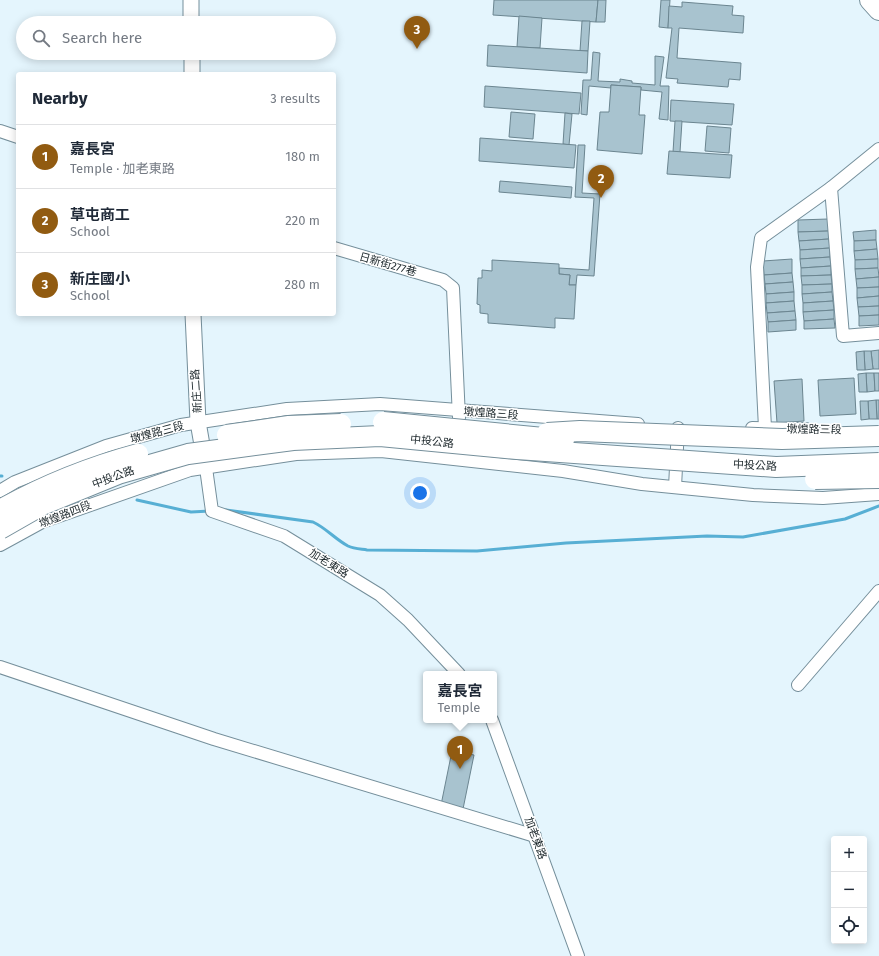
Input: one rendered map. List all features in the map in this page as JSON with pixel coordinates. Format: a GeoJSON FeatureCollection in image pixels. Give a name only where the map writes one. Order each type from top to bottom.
{"type":"FeatureCollection","features":[{"type":"Feature","properties":{"kind":"main road"},"geometry":{"type":"LineString","coordinates":[[870,0],[879,10]]}},
{"type":"Feature","properties":{"kind":"main road","name":"中投公路"},"geometry":{"type":"LineString","coordinates":[[0,510],[31,492],[112,461],[184,441],[289,426],[381,422],[516,442],[776,467],[879,463]]}},
{"type":"Feature","properties":{"kind":"main road"},"geometry":{"type":"LineString","coordinates":[[516,442],[580,431],[782,439],[879,436]]}},
{"type":"Feature","properties":{"kind":"main road","name":"中投公路"},"geometry":{"type":"LineString","coordinates":[[0,528],[42,505],[118,474],[188,454],[293,440],[380,436],[776,455],[879,449]]}},
{"type":"Feature","properties":{"kind":"main road"},"geometry":{"type":"LineString","coordinates":[[516,442],[646,471],[780,479],[879,478]]}},
{"type":"Feature","properties":{"kind":"street"},"geometry":{"type":"LineString","coordinates":[[191,0],[192,16]]}},
{"type":"Feature","properties":{"kind":"street"},"geometry":{"type":"LineString","coordinates":[[192,60],[192,72]]}},
{"type":"Feature","properties":{"kind":"street"},"geometry":{"type":"LineString","coordinates":[[0,130],[16,136]]}},
{"type":"Feature","properties":{"kind":"street"},"geometry":{"type":"LineString","coordinates":[[765,428],[757,267],[761,238],[831,188],[879,149]]}},
{"type":"Feature","properties":{"kind":"street"},"geometry":{"type":"LineString","coordinates":[[831,188],[843,336],[879,333]]}},
{"type":"Feature","properties":{"kind":"street","name":"日新街277巷"},"geometry":{"type":"LineString","coordinates":[[336,249],[443,280],[453,288],[459,411]]}},
{"type":"Feature","properties":{"kind":"street","name":"新庄二路"},"geometry":{"type":"LineString","coordinates":[[193,316],[198,422],[206,468]]}},
{"type":"Feature","properties":{"kind":"street","name":"墩煌路三段"},"geometry":{"type":"LineString","coordinates":[[15,482],[106,446],[198,422],[287,409],[372,405],[678,427],[879,430]]}},
{"type":"Feature","properties":{"kind":"street"},"geometry":{"type":"LineString","coordinates":[[457,458],[459,411]]}},
{"type":"Feature","properties":{"kind":"street"},"geometry":{"type":"LineString","coordinates":[[675,487],[678,427]]}},
{"type":"Feature","properties":{"kind":"street"},"geometry":{"type":"LineString","coordinates":[[206,468],[296,454],[381,451],[457,458],[675,487],[769,496],[823,498],[879,494]]}},
{"type":"Feature","properties":{"kind":"street","name":"墩煌路四段"},"geometry":{"type":"LineString","coordinates":[[0,545],[42,522],[115,495],[190,470],[206,468]]}},
{"type":"Feature","properties":{"kind":"street","name":"加老東路"},"geometry":{"type":"LineString","coordinates":[[206,468],[212,511],[284,536],[380,595],[408,620],[456,671]]}},
{"type":"Feature","properties":{"kind":"street"},"geometry":{"type":"LineString","coordinates":[[0,483],[40,481],[115,495]]}},
{"type":"Feature","properties":{"kind":"street"},"geometry":{"type":"LineString","coordinates":[[0,491],[15,482]]}},
{"type":"Feature","properties":{"kind":"street"},"geometry":{"type":"LineString","coordinates":[[798,685],[879,591]]}},
{"type":"Feature","properties":{"kind":"street"},"geometry":{"type":"LineString","coordinates":[[0,667],[214,739],[535,836]]}},
{"type":"Feature","properties":{"kind":"street","name":"加老東路"},"geometry":{"type":"LineString","coordinates":[[493,723],[578,956]]}},
{"type":"Feature","properties":{"kind":"building"},"geometry":{"type":"Polygon","coordinates":[[[494,0],[598,0],[596,22],[493,15],[494,0]]]}},
{"type":"Feature","properties":{"kind":"building"},"geometry":{"type":"Polygon","coordinates":[[[598,0],[606,0],[605,22],[596,22],[598,0]]]}},
{"type":"Feature","properties":{"kind":"building"},"geometry":{"type":"Polygon","coordinates":[[[661,0],[670,0],[668,28],[659,27],[661,0]]]}},
{"type":"Feature","properties":{"kind":"building"},"geometry":{"type":"Polygon","coordinates":[[[682,2],[733,6],[732,15],[744,16],[743,33],[679,28],[677,58],[741,63],[740,80],[729,79],[728,87],[677,83],[678,79],[666,78],[672,28],[668,28],[669,6],[682,7],[682,2]]]}},
{"type":"Feature","properties":{"kind":"building"},"geometry":{"type":"Polygon","coordinates":[[[519,16],[542,18],[540,48],[517,47],[519,16]]]}},
{"type":"Feature","properties":{"kind":"building"},"geometry":{"type":"Polygon","coordinates":[[[582,21],[590,21],[588,51],[580,51],[582,21]]]}},
{"type":"Feature","properties":{"kind":"building"},"geometry":{"type":"Polygon","coordinates":[[[488,45],[588,51],[587,73],[487,66],[488,45]]]}},
{"type":"Feature","properties":{"kind":"building"},"geometry":{"type":"Polygon","coordinates":[[[593,52],[600,53],[598,81],[620,82],[620,79],[632,81],[632,83],[655,85],[655,56],[664,57],[660,86],[669,86],[668,120],[659,119],[662,92],[641,90],[641,87],[611,85],[611,88],[589,86],[587,115],[581,114],[583,80],[591,80],[593,52]]]}},
{"type":"Feature","properties":{"kind":"building"},"geometry":{"type":"Polygon","coordinates":[[[611,85],[641,87],[639,115],[645,115],[642,154],[597,150],[600,112],[609,112],[611,85]]]}},
{"type":"Feature","properties":{"kind":"building"},"geometry":{"type":"Polygon","coordinates":[[[485,86],[581,93],[579,114],[484,107],[485,86]]]}},
{"type":"Feature","properties":{"kind":"building"},"geometry":{"type":"Polygon","coordinates":[[[671,100],[734,104],[732,125],[670,121],[671,100]]]}},
{"type":"Feature","properties":{"kind":"building"},"geometry":{"type":"Polygon","coordinates":[[[511,112],[535,114],[533,139],[509,137],[511,112]]]}},
{"type":"Feature","properties":{"kind":"building"},"geometry":{"type":"Polygon","coordinates":[[[565,113],[572,114],[569,145],[563,144],[565,113]]]}},
{"type":"Feature","properties":{"kind":"building"},"geometry":{"type":"Polygon","coordinates":[[[675,121],[682,121],[680,152],[673,152],[675,121]]]}},
{"type":"Feature","properties":{"kind":"building"},"geometry":{"type":"Polygon","coordinates":[[[707,126],[731,128],[729,153],[705,151],[707,126]]]}},
{"type":"Feature","properties":{"kind":"building"},"geometry":{"type":"Polygon","coordinates":[[[480,138],[576,145],[574,168],[479,161],[480,138]]]}},
{"type":"Feature","properties":{"kind":"building"},"geometry":{"type":"Polygon","coordinates":[[[578,145],[585,145],[582,193],[600,194],[594,276],[577,275],[576,285],[569,285],[570,275],[559,274],[559,268],[589,270],[594,198],[575,197],[578,145]]]}},
{"type":"Feature","properties":{"kind":"building"},"geometry":{"type":"Polygon","coordinates":[[[669,151],[732,155],[730,178],[667,174],[669,151]]]}},
{"type":"Feature","properties":{"kind":"building"},"geometry":{"type":"Polygon","coordinates":[[[500,181],[572,187],[571,198],[499,192],[500,181]]]}},
{"type":"Feature","properties":{"kind":"building"},"geometry":{"type":"Polygon","coordinates":[[[828,219],[829,231],[798,232],[798,220],[828,219]]]}},
{"type":"Feature","properties":{"kind":"building"},"geometry":{"type":"Polygon","coordinates":[[[876,230],[876,240],[854,241],[853,232],[876,230]]]}},
{"type":"Feature","properties":{"kind":"building"},"geometry":{"type":"Polygon","coordinates":[[[829,231],[829,239],[799,241],[798,232],[829,231]]]}},
{"type":"Feature","properties":{"kind":"building"},"geometry":{"type":"Polygon","coordinates":[[[829,239],[830,248],[800,250],[799,241],[829,239]]]}},
{"type":"Feature","properties":{"kind":"building"},"geometry":{"type":"Polygon","coordinates":[[[876,240],[877,249],[854,251],[854,241],[876,240]]]}},
{"type":"Feature","properties":{"kind":"building"},"geometry":{"type":"Polygon","coordinates":[[[830,248],[830,257],[800,259],[800,250],[830,248]]]}},
{"type":"Feature","properties":{"kind":"building"},"geometry":{"type":"Polygon","coordinates":[[[877,249],[878,259],[855,260],[854,251],[877,249]]]}},
{"type":"Feature","properties":{"kind":"building"},"geometry":{"type":"Polygon","coordinates":[[[830,257],[831,266],[801,268],[800,259],[830,257]]]}},
{"type":"Feature","properties":{"kind":"building"},"geometry":{"type":"Polygon","coordinates":[[[792,259],[792,273],[764,275],[763,261],[792,259]]]}},
{"type":"Feature","properties":{"kind":"building"},"geometry":{"type":"Polygon","coordinates":[[[878,259],[878,268],[855,269],[855,260],[878,259]]]}},
{"type":"Feature","properties":{"kind":"building"},"geometry":{"type":"Polygon","coordinates":[[[492,260],[559,264],[559,274],[570,275],[569,285],[576,285],[574,319],[555,318],[555,328],[488,323],[488,314],[480,313],[480,305],[477,304],[478,278],[482,278],[482,270],[492,271],[492,260]]]}},
{"type":"Feature","properties":{"kind":"building"},"geometry":{"type":"Polygon","coordinates":[[[831,266],[831,275],[801,276],[801,268],[831,266]]]}},
{"type":"Feature","properties":{"kind":"building"},"geometry":{"type":"Polygon","coordinates":[[[878,268],[879,277],[856,279],[855,269],[878,268]]]}},
{"type":"Feature","properties":{"kind":"building"},"geometry":{"type":"Polygon","coordinates":[[[792,273],[793,282],[765,284],[764,275],[792,273]]]}},
{"type":"Feature","properties":{"kind":"building"},"geometry":{"type":"Polygon","coordinates":[[[831,275],[832,284],[802,285],[801,276],[831,275]]]}},
{"type":"Feature","properties":{"kind":"building"},"geometry":{"type":"Polygon","coordinates":[[[879,277],[879,287],[857,288],[856,279],[879,277]]]}},
{"type":"Feature","properties":{"kind":"building"},"geometry":{"type":"Polygon","coordinates":[[[793,282],[794,292],[766,294],[765,284],[793,282]]]}},
{"type":"Feature","properties":{"kind":"building"},"geometry":{"type":"Polygon","coordinates":[[[832,284],[832,292],[802,294],[802,285],[832,284]]]}},
{"type":"Feature","properties":{"kind":"building"},"geometry":{"type":"Polygon","coordinates":[[[879,287],[879,296],[857,298],[857,288],[879,287]]]}},
{"type":"Feature","properties":{"kind":"building"},"geometry":{"type":"Polygon","coordinates":[[[794,292],[794,301],[766,303],[766,294],[794,292]]]}},
{"type":"Feature","properties":{"kind":"building"},"geometry":{"type":"Polygon","coordinates":[[[832,292],[833,301],[803,303],[802,294],[832,292]]]}},
{"type":"Feature","properties":{"kind":"building"},"geometry":{"type":"Polygon","coordinates":[[[879,296],[879,306],[858,307],[857,298],[879,296]]]}},
{"type":"Feature","properties":{"kind":"building"},"geometry":{"type":"Polygon","coordinates":[[[794,301],[795,311],[767,313],[766,303],[794,301]]]}},
{"type":"Feature","properties":{"kind":"building"},"geometry":{"type":"Polygon","coordinates":[[[833,301],[834,310],[803,312],[803,303],[833,301]]]}},
{"type":"Feature","properties":{"kind":"building"},"geometry":{"type":"Polygon","coordinates":[[[879,306],[879,315],[859,316],[858,307],[879,306]]]}},
{"type":"Feature","properties":{"kind":"building"},"geometry":{"type":"Polygon","coordinates":[[[834,310],[834,319],[804,321],[803,312],[834,310]]]}},
{"type":"Feature","properties":{"kind":"building"},"geometry":{"type":"Polygon","coordinates":[[[795,311],[796,320],[768,322],[767,313],[795,311]]]}},
{"type":"Feature","properties":{"kind":"building"},"geometry":{"type":"Polygon","coordinates":[[[879,315],[879,325],[859,326],[859,316],[879,315]]]}},
{"type":"Feature","properties":{"kind":"building"},"geometry":{"type":"Polygon","coordinates":[[[834,319],[835,328],[804,329],[804,321],[834,319]]]}},
{"type":"Feature","properties":{"kind":"building"},"geometry":{"type":"Polygon","coordinates":[[[796,320],[796,330],[768,332],[768,322],[796,320]]]}},
{"type":"Feature","properties":{"kind":"building"},"geometry":{"type":"Polygon","coordinates":[[[879,350],[879,369],[873,369],[871,351],[879,350]]]}},
{"type":"Feature","properties":{"kind":"building"},"geometry":{"type":"Polygon","coordinates":[[[864,351],[871,351],[873,369],[865,370],[864,351]]]}},
{"type":"Feature","properties":{"kind":"building"},"geometry":{"type":"Polygon","coordinates":[[[864,351],[865,370],[857,370],[856,352],[864,351]]]}},
{"type":"Feature","properties":{"kind":"building"},"geometry":{"type":"Polygon","coordinates":[[[866,373],[874,373],[875,391],[867,392],[866,373]]]}},
{"type":"Feature","properties":{"kind":"building"},"geometry":{"type":"Polygon","coordinates":[[[866,373],[867,392],[859,392],[858,374],[866,373]]]}},
{"type":"Feature","properties":{"kind":"building"},"geometry":{"type":"Polygon","coordinates":[[[874,373],[879,373],[879,391],[875,391],[874,373]]]}},
{"type":"Feature","properties":{"kind":"building"},"geometry":{"type":"Polygon","coordinates":[[[854,378],[856,414],[820,416],[818,380],[854,378]]]}},
{"type":"Feature","properties":{"kind":"building"},"geometry":{"type":"Polygon","coordinates":[[[802,379],[804,421],[777,423],[774,381],[802,379]]]}},
{"type":"Feature","properties":{"kind":"building"},"geometry":{"type":"Polygon","coordinates":[[[876,400],[879,400],[879,419],[877,419],[876,400]]]}},
{"type":"Feature","properties":{"kind":"building"},"geometry":{"type":"Polygon","coordinates":[[[876,400],[877,419],[869,419],[868,401],[876,400]]]}},
{"type":"Feature","properties":{"kind":"building"},"geometry":{"type":"Polygon","coordinates":[[[860,401],[868,401],[869,419],[861,420],[860,401]]]}},
{"type":"Feature","properties":{"kind":"building"},"geometry":{"type":"Polygon","coordinates":[[[452,751],[474,755],[463,809],[441,805],[452,751]]]}},
{"type":"Feature","properties":{"kind":"waterway"},"geometry":{"type":"LineString","coordinates":[[137,500],[191,512],[210,511]]}},
{"type":"Feature","properties":{"kind":"waterway"},"geometry":{"type":"LineString","coordinates":[[226,510],[313,522],[343,543],[358,549],[477,551],[566,543],[707,536],[743,537],[845,519],[879,506]]}},
{"type":"Feature","properties":{"kind":"place","name":"新庄國小"},"geometry":{"type":"Point","coordinates":[417,49]}},
{"type":"Feature","properties":{"kind":"place","name":"草屯商工"},"geometry":{"type":"Point","coordinates":[601,198]}},
{"type":"Feature","properties":{"kind":"place","name":"嘉長宮"},"geometry":{"type":"Point","coordinates":[460,769]}}]}
